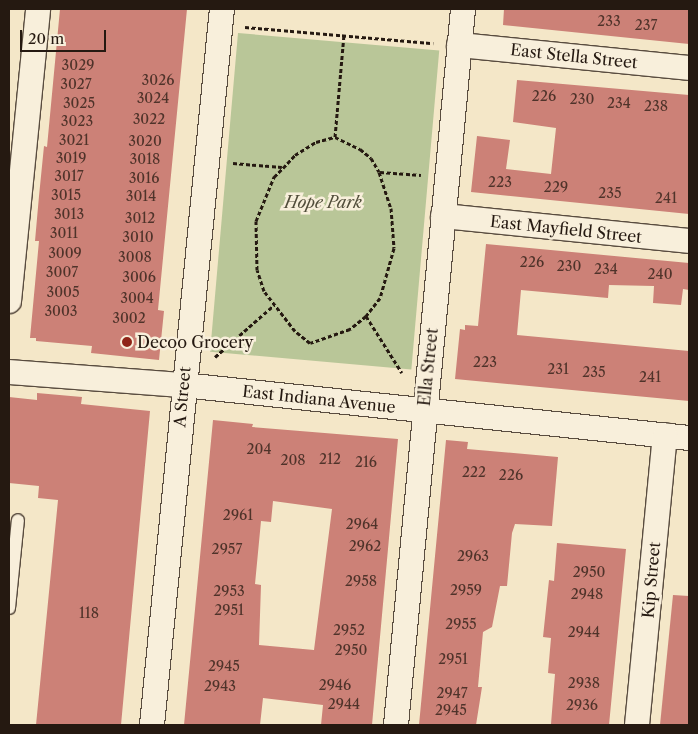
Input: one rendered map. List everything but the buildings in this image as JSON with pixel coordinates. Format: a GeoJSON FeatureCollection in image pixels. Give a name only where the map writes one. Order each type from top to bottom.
{"type":"FeatureCollection","features":[{"type":"Feature","properties":{"kind":"street"},"geometry":{"type":"LineString","coordinates":[[9,301],[38,9]]}},
{"type":"Feature","properties":{"kind":"street","name":"Ella Street"},"geometry":{"type":"LineString","coordinates":[[396,725],[424,409],[463,9]]}},
{"type":"Feature","properties":{"kind":"street","name":"A Street"},"geometry":{"type":"LineString","coordinates":[[152,725],[183,385],[221,17]]}},
{"type":"Feature","properties":{"kind":"street","name":"East Stella Street"},"geometry":{"type":"LineString","coordinates":[[459,45],[689,68]]}},
{"type":"Feature","properties":{"kind":"street","name":"East Mayfield Street"},"geometry":{"type":"LineString","coordinates":[[443,216],[689,241]]}},
{"type":"Feature","properties":{"kind":"street","name":"East Indiana Avenue"},"geometry":{"type":"LineString","coordinates":[[9,372],[183,385],[689,438]]}},
{"type":"Feature","properties":{"kind":"street","name":"Kip Street"},"geometry":{"type":"LineString","coordinates":[[637,725],[665,435]]}},
{"type":"Feature","properties":{"kind":"lane"},"geometry":{"type":"LineString","coordinates":[[9,608],[18,520]]}},
{"type":"Feature","properties":{"kind":"path"},"geometry":{"type":"LineString","coordinates":[[221,17],[344,36],[459,45]]}},
{"type":"Feature","properties":{"kind":"path"},"geometry":{"type":"LineString","coordinates":[[335,136],[344,36]]}},
{"type":"Feature","properties":{"kind":"path"},"geometry":{"type":"LineString","coordinates":[[335,136],[360,149],[371,158],[379,172],[391,208],[394,248],[380,298],[366,316],[350,328],[310,343],[294,332],[264,291],[257,270],[256,221],[274,177],[295,155],[316,142],[335,136]]}},
{"type":"Feature","properties":{"kind":"path"},"geometry":{"type":"LineString","coordinates":[[206,161],[283,168]]}},
{"type":"Feature","properties":{"kind":"path"},"geometry":{"type":"LineString","coordinates":[[379,172],[447,177]]}},
{"type":"Feature","properties":{"kind":"path"},"geometry":{"type":"LineString","coordinates":[[183,385],[274,304]]}},
{"type":"Feature","properties":{"kind":"path"},"geometry":{"type":"LineString","coordinates":[[366,316],[424,409]]}},
{"type":"Feature","properties":{"kind":"green space","name":"Hope Park"},"geometry":{"type":"Polygon","coordinates":[[[238,33],[439,51],[411,369],[210,352],[238,33]]]}},
{"type":"Feature","properties":{"kind":"place","name":"Decoo Grocery"},"geometry":{"type":"Point","coordinates":[127,342]}}]}
